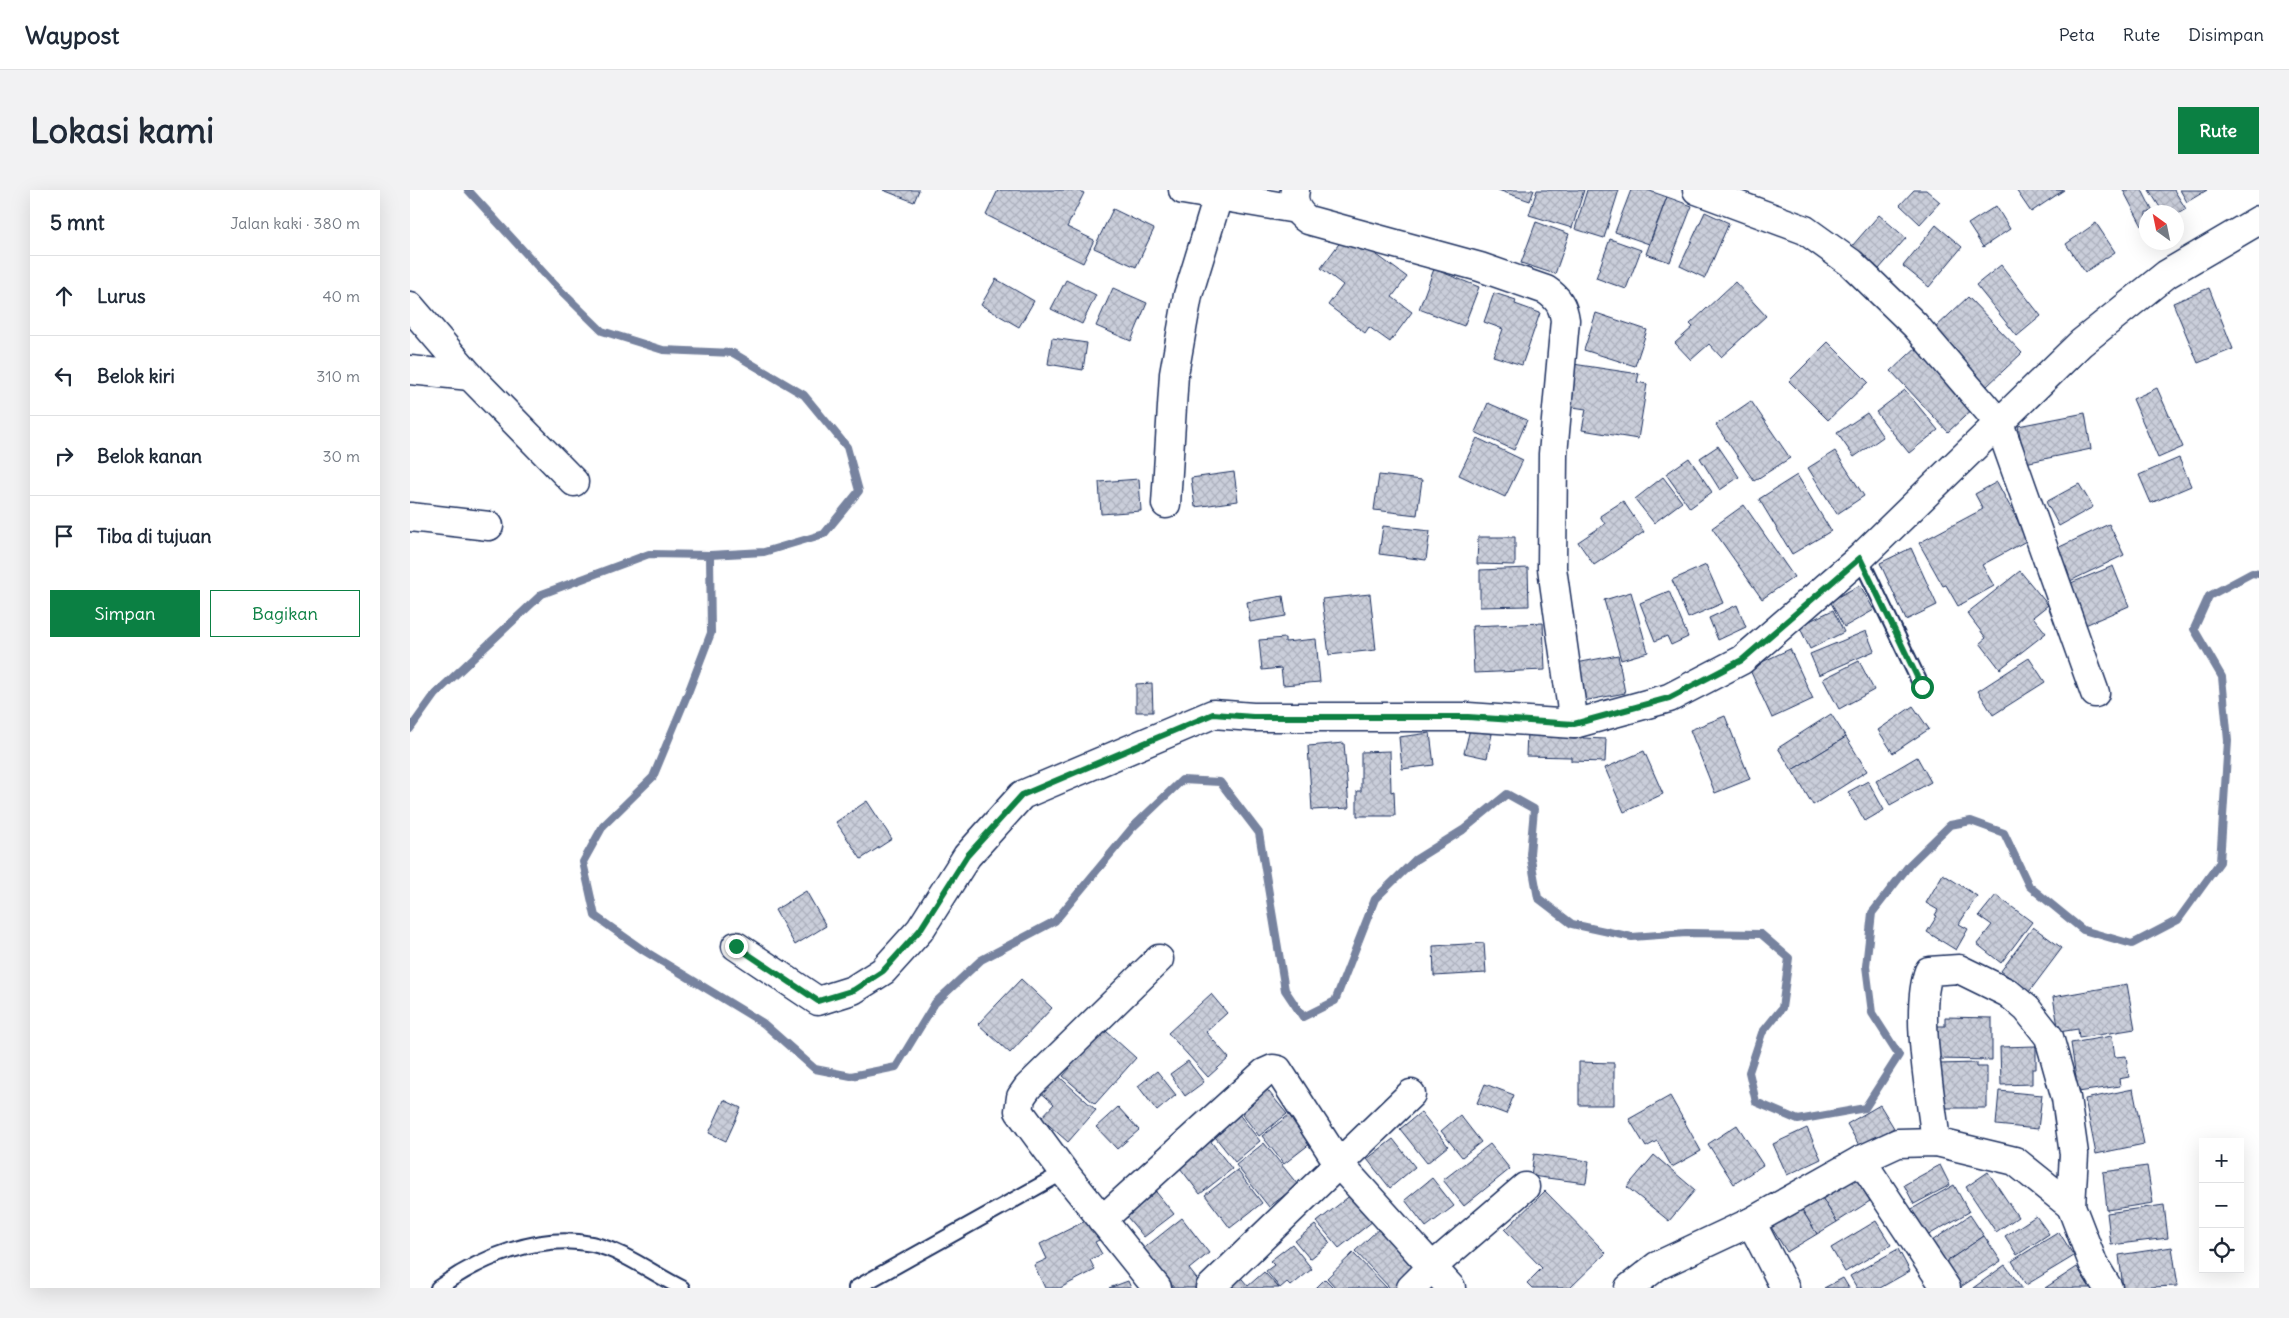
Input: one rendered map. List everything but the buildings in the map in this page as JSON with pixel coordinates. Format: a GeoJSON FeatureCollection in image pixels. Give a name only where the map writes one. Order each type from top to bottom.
{"type":"FeatureCollection","features":[{"type":"Feature","properties":{"kind":"street"},"geometry":{"type":"LineString","coordinates":[[1183,190],[1218,197],[1296,200],[1308,220],[1480,267],[1537,287],[1555,296],[1560,303],[1565,320],[1553,454],[1552,568],[1574,724]]}},
{"type":"Feature","properties":{"kind":"street"},"geometry":{"type":"LineString","coordinates":[[1696,190],[1805,230],[1851,263],[1914,324],[1999,422],[2096,693]]}},
{"type":"Feature","properties":{"kind":"street"},"geometry":{"type":"LineString","coordinates":[[1166,504],[1176,364],[1188,296],[1218,197]]}},
{"type":"Feature","properties":{"kind":"street"},"geometry":{"type":"LineString","coordinates":[[736,946],[818,1001],[854,990],[883,971],[920,930],[967,856],[1022,795],[1213,714],[1253,717],[1468,717],[1574,724],[1669,698],[1742,660],[1860,558],[2081,342],[2160,279],[2259,220]]}},
{"type":"Feature","properties":{"kind":"street"},"geometry":{"type":"LineString","coordinates":[[410,306],[470,376],[574,482]]}},
{"type":"Feature","properties":{"kind":"street"},"geometry":{"type":"LineString","coordinates":[[410,370],[470,376]]}},
{"type":"Feature","properties":{"kind":"street"},"geometry":{"type":"LineString","coordinates":[[410,517],[489,526]]}},
{"type":"Feature","properties":{"kind":"street"},"geometry":{"type":"LineString","coordinates":[[1157,1288],[1064,1172],[1019,1111],[1021,1097],[1028,1087],[1159,959]]}},
{"type":"Feature","properties":{"kind":"street"},"geometry":{"type":"LineString","coordinates":[[1936,1142],[1924,1036],[1924,984],[1929,971],[1959,969],[2008,993],[2027,1009],[2049,1037],[2066,1098],[2074,1154],[2071,1206],[2093,1263],[2108,1288]]}},
{"type":"Feature","properties":{"kind":"street"},"geometry":{"type":"LineString","coordinates":[[1102,1220],[1264,1073],[1273,1069],[1278,1070],[1339,1164],[1451,1288]]}},
{"type":"Feature","properties":{"kind":"street"},"geometry":{"type":"LineString","coordinates":[[1210,1288],[1411,1094]]}},
{"type":"Feature","properties":{"kind":"street"},"geometry":{"type":"LineString","coordinates":[[1629,1288],[1657,1266],[1751,1222],[1861,1160],[1898,1143],[1936,1142],[2015,1161],[2071,1206]]}},
{"type":"Feature","properties":{"kind":"street"},"geometry":{"type":"LineString","coordinates":[[1861,1160],[1946,1288]]}},
{"type":"Feature","properties":{"kind":"street"},"geometry":{"type":"LineString","coordinates":[[1411,1288],[1432,1267],[1525,1187]]}},
{"type":"Feature","properties":{"kind":"street"},"geometry":{"type":"LineString","coordinates":[[1751,1222],[1785,1288]]}},
{"type":"Feature","properties":{"kind":"lane"},"geometry":{"type":"LineString","coordinates":[[1860,558],[1922,687]]}},
{"type":"Feature","properties":{"kind":"lane"},"geometry":{"type":"LineString","coordinates":[[856,1288],[1064,1172]]}},
{"type":"Feature","properties":{"kind":"lane"},"geometry":{"type":"LineString","coordinates":[[438,1288],[453,1277],[494,1257],[528,1245],[560,1242],[593,1244],[624,1256],[682,1288]]}},
{"type":"Feature","properties":{"kind":"waterway"},"geometry":{"type":"LineString","coordinates":[[410,729],[435,694],[542,594],[649,554],[710,555],[764,552],[824,534],[859,491],[847,447],[804,395],[733,353],[663,350],[602,331],[553,283],[468,190]]}},
{"type":"Feature","properties":{"kind":"waterway"},"geometry":{"type":"LineString","coordinates":[[710,555],[711,633],[688,693],[653,777],[603,826],[583,862],[595,916],[643,950],[763,1023],[815,1069],[851,1076],[896,1067],[935,1003],[981,960],[1055,921],[1132,828],[1182,780],[1220,782],[1259,833],[1285,990],[1303,1017],[1335,1001],[1375,899],[1415,860],[1463,830],[1507,794],[1534,809],[1530,854],[1538,898],[1572,924],[1632,937],[1686,933],[1761,934],[1789,958],[1782,1008],[1762,1033],[1749,1072],[1756,1102],[1798,1120],[1865,1108],[1899,1055],[1872,1013],[1866,966],[1872,913],[1910,864],[1950,825],[1971,821],[2004,833],[2029,886],[2083,930],[2132,944],[2178,920],[2220,862],[2228,741],[2222,677],[2194,629],[2209,596],[2252,573],[2259,574]]}},
{"type":"Feature","properties":{"kind":"route"},"geometry":{"type":"LineString","coordinates":[[736,946],[818,1001],[854,990],[883,971],[920,930],[967,856],[1022,795],[1213,714],[1253,717],[1468,717],[1574,724],[1669,698],[1742,660],[1860,558],[1922,687]]}}]}
